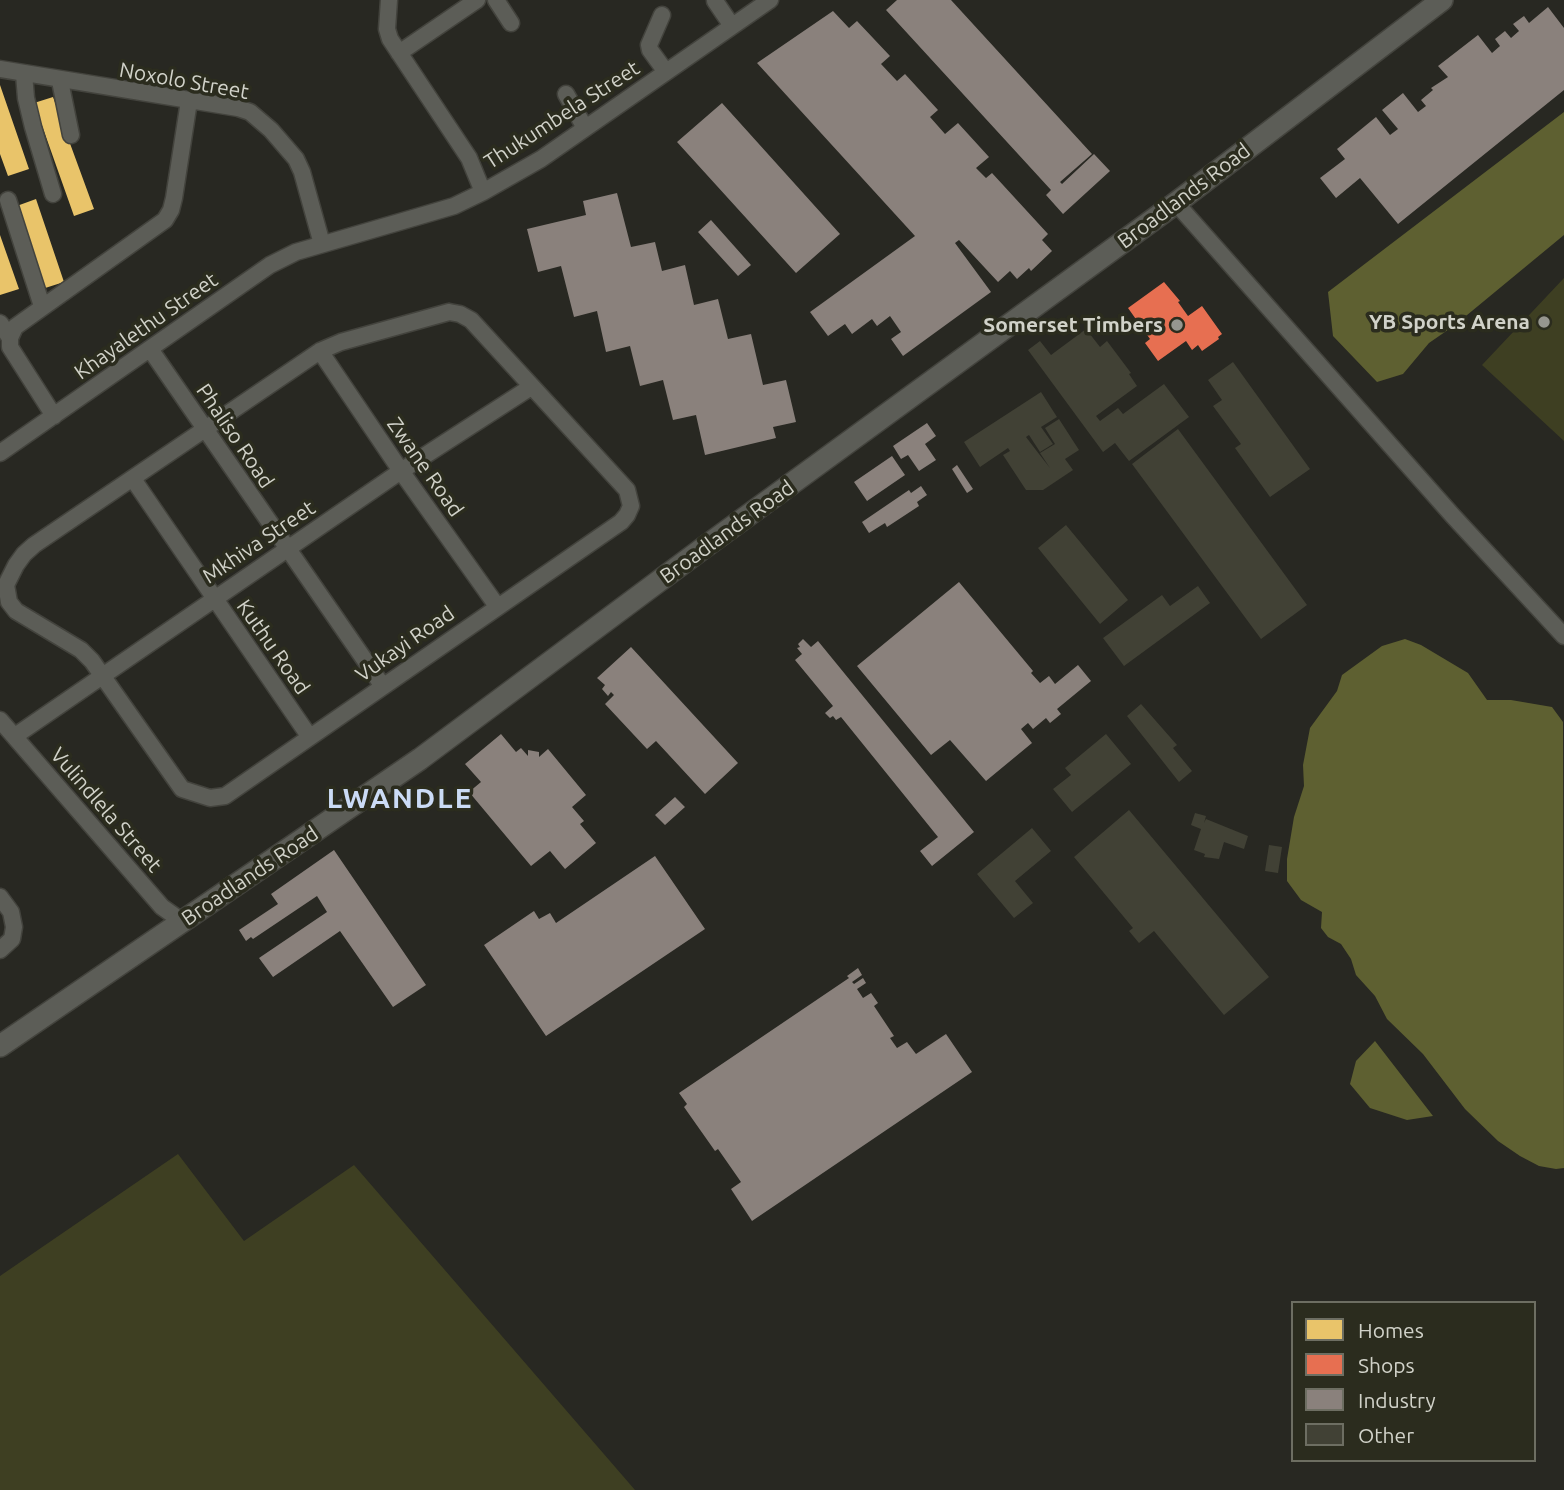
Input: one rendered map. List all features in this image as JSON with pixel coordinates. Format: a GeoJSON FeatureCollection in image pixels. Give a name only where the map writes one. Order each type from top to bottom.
{"type":"FeatureCollection","features":[{"type":"Feature","properties":{"kind":"main road","name":"Broadlands Road"},"geometry":{"type":"LineString","coordinates":[[0,1046],[420,759],[1177,203],[1442,0]]}},
{"type":"Feature","properties":{"kind":"street"},"geometry":{"type":"LineString","coordinates":[[389,0],[387,29],[399,53],[469,158],[483,192]]}},
{"type":"Feature","properties":{"kind":"street"},"geometry":{"type":"LineString","coordinates":[[399,53],[477,0]]}},
{"type":"Feature","properties":{"kind":"street"},"geometry":{"type":"LineString","coordinates":[[496,0],[511,23]]}},
{"type":"Feature","properties":{"kind":"street","name":"Thukumbela Street"},"geometry":{"type":"LineString","coordinates":[[322,244],[454,206],[483,192],[541,159],[770,0]]}},
{"type":"Feature","properties":{"kind":"street"},"geometry":{"type":"LineString","coordinates":[[715,1],[732,26]]}},
{"type":"Feature","properties":{"kind":"street"},"geometry":{"type":"LineString","coordinates":[[662,15],[649,45],[666,72]]}},
{"type":"Feature","properties":{"kind":"street","name":"Noxolo Street"},"geometry":{"type":"LineString","coordinates":[[0,69],[60,81],[238,108],[250,113],[287,147],[302,172],[322,244]]}},
{"type":"Feature","properties":{"kind":"street"},"geometry":{"type":"LineString","coordinates":[[24,74],[30,117],[53,194]]}},
{"type":"Feature","properties":{"kind":"street"},"geometry":{"type":"LineString","coordinates":[[60,81],[71,135]]}},
{"type":"Feature","properties":{"kind":"street"},"geometry":{"type":"LineString","coordinates":[[566,94],[585,128]]}},
{"type":"Feature","properties":{"kind":"street"},"geometry":{"type":"LineString","coordinates":[[54,416],[7,359],[10,338],[15,327],[42,306],[164,220],[174,198],[189,101]]}},
{"type":"Feature","properties":{"kind":"street"},"geometry":{"type":"LineString","coordinates":[[8,200],[42,306]]}},
{"type":"Feature","properties":{"kind":"street"},"geometry":{"type":"LineString","coordinates":[[1177,203],[1416,475],[1564,636]]}},
{"type":"Feature","properties":{"kind":"street","name":"Khayalethu Street"},"geometry":{"type":"LineString","coordinates":[[0,453],[270,265],[296,252],[322,244]]}},
{"type":"Feature","properties":{"kind":"street","name":"Vukayi Road"},"geometry":{"type":"LineString","coordinates":[[435,314],[460,314],[471,320],[626,489],[631,506],[621,522],[225,796],[210,798],[194,795],[173,780],[92,661],[81,650],[16,611],[9,602],[6,585],[16,565],[34,545],[320,351],[341,342],[435,314]]}},
{"type":"Feature","properties":{"kind":"street"},"geometry":{"type":"LineString","coordinates":[[0,323],[10,338]]}},
{"type":"Feature","properties":{"kind":"street","name":"Phaliso Road"},"geometry":{"type":"LineString","coordinates":[[150,349],[382,685]]}},
{"type":"Feature","properties":{"kind":"street","name":"Zwane Road"},"geometry":{"type":"LineString","coordinates":[[320,351],[497,606]]}},
{"type":"Feature","properties":{"kind":"street","name":"Mkhiva Street"},"geometry":{"type":"LineString","coordinates":[[15,736],[401,471],[531,387]]}},
{"type":"Feature","properties":{"kind":"street","name":"Kuthu Road"},"geometry":{"type":"LineString","coordinates":[[132,479],[309,736]]}},
{"type":"Feature","properties":{"kind":"street","name":"Vulindlela Street"},"geometry":{"type":"LineString","coordinates":[[0,720],[162,907],[183,922]]}},
{"type":"Feature","properties":{"kind":"street"},"geometry":{"type":"LineString","coordinates":[[0,897],[11,912],[14,927],[12,939],[0,950]]}},
{"type":"Feature","properties":{"kind":"shaded area"},"geometry":{"type":"Polygon","coordinates":[[[1564,112],[1564,235],[1455,325],[1429,343],[1403,374],[1377,382],[1333,336],[1328,292],[1564,112]]]}},
{"type":"Feature","properties":{"kind":"shaded area","name":"YB Sports Arena"},"geometry":{"type":"Polygon","coordinates":[[[1564,278],[1564,441],[1482,365],[1564,278]]]}},
{"type":"Feature","properties":{"kind":"shaded area"},"geometry":{"type":"Polygon","coordinates":[[[1405,639],[1421,645],[1468,673],[1487,700],[1511,700],[1552,707],[1563,722],[1564,1168],[1539,1166],[1520,1156],[1498,1141],[1465,1109],[1423,1054],[1387,1019],[1375,996],[1356,975],[1351,959],[1341,944],[1328,937],[1321,928],[1322,912],[1301,900],[1287,881],[1287,859],[1294,817],[1304,786],[1303,765],[1310,728],[1337,691],[1342,675],[1382,646],[1405,639]]]}},
{"type":"Feature","properties":{"kind":"shaded area"},"geometry":{"type":"Polygon","coordinates":[[[1375,1041],[1433,1116],[1407,1120],[1370,1108],[1350,1084],[1356,1061],[1375,1041]]]}},
{"type":"Feature","properties":{"kind":"shaded area"},"geometry":{"type":"Polygon","coordinates":[[[178,1154],[244,1241],[354,1165],[635,1490],[0,1490],[0,1276],[178,1154]]]}},
{"type":"Feature","properties":{"kind":"building: Homes"},"geometry":{"type":"Polygon","coordinates":[[[0,85],[29,169],[8,176],[0,154],[0,85]]]}},
{"type":"Feature","properties":{"kind":"building: Homes"},"geometry":{"type":"Polygon","coordinates":[[[53,97],[94,209],[74,216],[34,103],[53,97]]]}},
{"type":"Feature","properties":{"kind":"building: Homes"},"geometry":{"type":"Polygon","coordinates":[[[36,199],[64,282],[42,289],[14,207],[36,199]]]}},
{"type":"Feature","properties":{"kind":"building: Homes"},"geometry":{"type":"Polygon","coordinates":[[[0,235],[19,289],[0,295],[0,235]]]}},
{"type":"Feature","properties":{"kind":"building: Shops","name":"Somerset Timbers"},"geometry":{"type":"Polygon","coordinates":[[[1164,282],[1180,301],[1178,302],[1188,316],[1202,306],[1222,334],[1202,351],[1198,345],[1192,350],[1186,341],[1158,361],[1145,343],[1150,339],[1128,308],[1164,282]]]}},
{"type":"Feature","properties":{"kind":"building: Industry"},"geometry":{"type":"Polygon","coordinates":[[[897,0],[951,0],[1092,154],[1060,182],[1062,184],[1094,154],[1110,171],[1063,214],[1046,195],[1051,190],[886,10],[897,0]]]}},
{"type":"Feature","properties":{"kind":"building: Industry"},"geometry":{"type":"Polygon","coordinates":[[[1548,7],[1564,28],[1564,90],[1398,224],[1360,178],[1336,198],[1320,178],[1345,159],[1337,149],[1376,117],[1390,135],[1398,129],[1382,110],[1403,93],[1418,112],[1426,106],[1421,100],[1433,90],[1431,88],[1448,77],[1438,66],[1478,35],[1492,53],[1500,46],[1495,39],[1505,31],[1511,38],[1519,31],[1513,24],[1524,16],[1529,23],[1548,7]]]}},
{"type":"Feature","properties":{"kind":"building: Industry"},"geometry":{"type":"Polygon","coordinates":[[[833,11],[849,28],[857,21],[890,56],[881,64],[897,81],[905,74],[938,110],[930,117],[945,134],[958,123],[989,157],[976,168],[986,178],[992,173],[1048,234],[1042,240],[1052,251],[1031,271],[1029,268],[1017,279],[1010,271],[998,282],[959,240],[955,243],[991,292],[903,356],[891,339],[901,332],[890,316],[877,326],[872,319],[852,334],[845,324],[828,336],[810,312],[915,236],[757,63],[833,11]]]}},
{"type":"Feature","properties":{"kind":"building: Industry"},"geometry":{"type":"Polygon","coordinates":[[[722,103],[840,234],[796,273],[677,142],[722,103]]]}},
{"type":"Feature","properties":{"kind":"building: Industry"},"geometry":{"type":"Polygon","coordinates":[[[617,193],[631,247],[655,242],[662,271],[685,265],[694,305],[718,299],[728,339],[751,334],[763,385],[786,380],[796,422],[773,427],[776,438],[705,455],[696,415],[673,420],[663,380],[640,386],[630,346],[606,352],[597,311],[574,317],[561,266],[538,272],[527,229],[586,215],[583,201],[617,193]]]}},
{"type":"Feature","properties":{"kind":"building: Industry"},"geometry":{"type":"Polygon","coordinates":[[[711,220],[751,265],[738,276],[698,232],[711,220]]]}},
{"type":"Feature","properties":{"kind":"building: Industry"},"geometry":{"type":"Polygon","coordinates":[[[927,423],[936,436],[925,444],[936,460],[919,471],[908,455],[901,459],[893,446],[927,423]]]}},
{"type":"Feature","properties":{"kind":"building: Industry"},"geometry":{"type":"Polygon","coordinates":[[[892,456],[905,475],[867,501],[854,482],[892,456]]]}},
{"type":"Feature","properties":{"kind":"building: Industry"},"geometry":{"type":"Polygon","coordinates":[[[957,465],[973,489],[967,493],[952,469],[957,465]]]}},
{"type":"Feature","properties":{"kind":"building: Industry"},"geometry":{"type":"Polygon","coordinates":[[[921,486],[927,495],[917,502],[919,506],[887,527],[885,523],[869,533],[862,522],[909,490],[911,493],[921,486]]]}},
{"type":"Feature","properties":{"kind":"building: Industry"},"geometry":{"type":"Polygon","coordinates":[[[959,582],[1040,683],[1049,676],[1055,684],[1078,665],[1091,681],[1057,709],[1061,714],[1050,723],[1046,718],[1033,729],[1028,723],[1021,729],[1032,743],[986,781],[950,740],[931,755],[857,666],[959,582]]]}},
{"type":"Feature","properties":{"kind":"building: Industry"},"geometry":{"type":"Polygon","coordinates":[[[803,639],[811,647],[818,641],[974,832],[932,866],[920,851],[938,837],[841,717],[836,720],[825,713],[833,706],[795,660],[802,654],[797,648],[803,639]]]}},
{"type":"Feature","properties":{"kind":"building: Industry"},"geometry":{"type":"Polygon","coordinates":[[[631,647],[738,763],[705,794],[656,741],[647,749],[605,704],[614,695],[611,692],[608,696],[602,689],[605,685],[597,678],[631,647]]]}},
{"type":"Feature","properties":{"kind":"building: Industry"},"geometry":{"type":"Polygon","coordinates":[[[501,734],[516,752],[521,748],[528,756],[528,750],[539,752],[539,757],[548,749],[586,795],[572,807],[584,821],[580,824],[596,843],[565,869],[550,851],[531,866],[469,792],[481,782],[465,764],[501,734]]]}},
{"type":"Feature","properties":{"kind":"building: Industry"},"geometry":{"type":"Polygon","coordinates":[[[675,797],[685,807],[665,825],[655,815],[675,797]]]}},
{"type":"Feature","properties":{"kind":"building: Industry"},"geometry":{"type":"Polygon","coordinates":[[[334,850],[426,985],[393,1007],[340,931],[273,977],[259,958],[327,912],[317,896],[253,939],[251,937],[246,941],[239,930],[278,904],[271,894],[334,850]]]}},
{"type":"Feature","properties":{"kind":"building: Industry"},"geometry":{"type":"Polygon","coordinates":[[[655,856],[705,929],[546,1036],[484,945],[534,911],[539,919],[550,913],[556,923],[655,856]]]}},
{"type":"Feature","properties":{"kind":"building: Industry"},"geometry":{"type":"Polygon","coordinates":[[[858,968],[862,975],[852,982],[854,984],[863,978],[866,983],[857,989],[863,998],[871,993],[878,1003],[874,1006],[894,1036],[890,1038],[897,1048],[907,1042],[916,1054],[946,1034],[972,1072],[752,1221],[731,1189],[741,1182],[684,1107],[687,1104],[679,1093],[849,978],[847,976],[858,968]]]}},
{"type":"Feature","properties":{"kind":"building: Other"},"geometry":{"type":"Polygon","coordinates":[[[1086,329],[1100,347],[1107,341],[1131,373],[1129,374],[1137,386],[1096,416],[1100,421],[1118,408],[1123,414],[1164,384],[1189,417],[1129,461],[1115,443],[1103,452],[1028,350],[1040,341],[1051,355],[1086,329]]]}},
{"type":"Feature","properties":{"kind":"building: Other"},"geometry":{"type":"Polygon","coordinates":[[[1233,362],[1310,469],[1270,497],[1235,448],[1241,444],[1213,406],[1222,400],[1208,380],[1233,362]]]}},
{"type":"Feature","properties":{"kind":"building: Other"},"geometry":{"type":"Polygon","coordinates":[[[1041,392],[1057,417],[1041,427],[1053,444],[1040,452],[1029,435],[1026,437],[1050,468],[1040,453],[1055,444],[1045,428],[1059,419],[1079,450],[1065,459],[1073,470],[1043,490],[1026,490],[1003,455],[1010,451],[1008,448],[980,467],[964,442],[1041,392]]]}},
{"type":"Feature","properties":{"kind":"building: Other"},"geometry":{"type":"Polygon","coordinates":[[[1178,429],[1307,605],[1261,639],[1132,464],[1178,429]]]}},
{"type":"Feature","properties":{"kind":"building: Other"},"geometry":{"type":"Polygon","coordinates":[[[1066,525],[1128,600],[1100,624],[1038,548],[1066,525]]]}},
{"type":"Feature","properties":{"kind":"building: Other"},"geometry":{"type":"Polygon","coordinates":[[[1198,586],[1210,603],[1124,666],[1103,638],[1162,595],[1170,606],[1198,586]]]}},
{"type":"Feature","properties":{"kind":"building: Other"},"geometry":{"type":"Polygon","coordinates":[[[1141,704],[1177,745],[1173,748],[1192,771],[1179,782],[1127,716],[1141,704]]]}},
{"type":"Feature","properties":{"kind":"building: Other"},"geometry":{"type":"Polygon","coordinates":[[[1106,734],[1131,764],[1072,812],[1053,789],[1071,775],[1065,768],[1106,734]]]}},
{"type":"Feature","properties":{"kind":"building: Other"},"geometry":{"type":"Polygon","coordinates":[[[1129,810],[1269,977],[1224,1015],[1154,931],[1139,943],[1129,931],[1133,928],[1074,857],[1129,810]]]}},
{"type":"Feature","properties":{"kind":"building: Other"},"geometry":{"type":"Polygon","coordinates":[[[1195,813],[1206,816],[1204,823],[1206,819],[1248,836],[1244,849],[1224,842],[1219,859],[1204,857],[1205,854],[1194,850],[1201,829],[1191,825],[1195,813]]]}},
{"type":"Feature","properties":{"kind":"building: Other"},"geometry":{"type":"Polygon","coordinates":[[[1032,828],[1051,851],[1015,881],[1033,903],[1014,918],[977,874],[1032,828]]]}},
{"type":"Feature","properties":{"kind":"building: Other"},"geometry":{"type":"Polygon","coordinates":[[[1269,845],[1282,847],[1278,873],[1265,871],[1269,845]]]}},
{"type":"Feature","properties":{"kind":"place","name":"YB Sports Arena"},"geometry":{"type":"Point","coordinates":[1544,322]}},
{"type":"Feature","properties":{"kind":"place","name":"Somerset Timbers"},"geometry":{"type":"Point","coordinates":[1177,325]}},
{"type":"Feature","properties":{"kind":"district","name":"LWANDLE"},"geometry":{"type":"Point","coordinates":[400,799]}}]}
